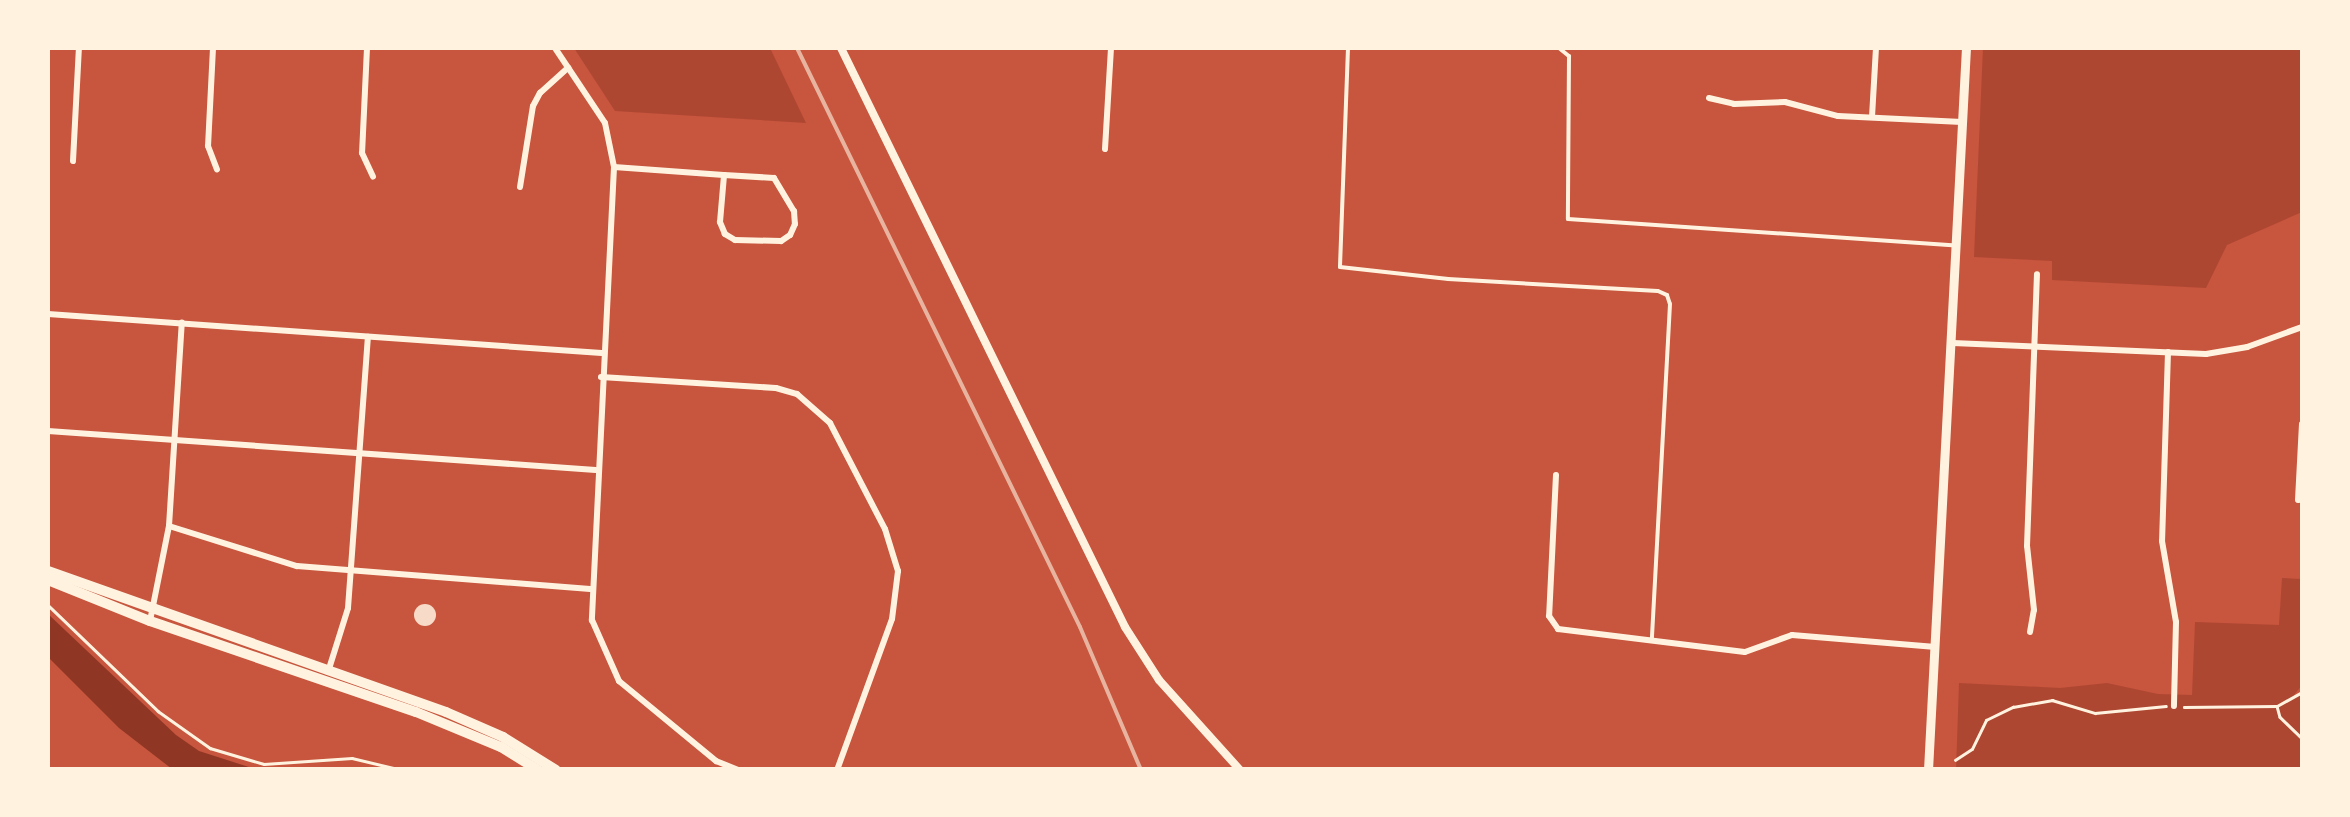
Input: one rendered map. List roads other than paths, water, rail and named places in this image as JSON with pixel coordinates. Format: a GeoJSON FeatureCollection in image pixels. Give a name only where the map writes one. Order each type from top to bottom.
{"type":"FeatureCollection","features":[{"type":"Feature","properties":{"kind":"main road"},"geometry":{"type":"LineString","coordinates":[[1928,770],[1938,647],[1966,48]]}},
{"type":"Feature","properties":{"kind":"main road"},"geometry":{"type":"LineString","coordinates":[[48,571],[152,616]]}},
{"type":"Feature","properties":{"kind":"main road"},"geometry":{"type":"LineString","coordinates":[[48,580],[502,736],[556,770]]}},
{"type":"Feature","properties":{"kind":"main road"},"geometry":{"type":"LineString","coordinates":[[327,676],[500,747],[538,770]]}},
{"type":"Feature","properties":{"kind":"street"},"geometry":{"type":"LineString","coordinates":[[73,161],[78,48]]}},
{"type":"Feature","properties":{"kind":"street"},"geometry":{"type":"LineString","coordinates":[[212,48],[208,146],[218,169]]}},
{"type":"Feature","properties":{"kind":"street"},"geometry":{"type":"LineString","coordinates":[[367,48],[362,152],[372,177]]}},
{"type":"Feature","properties":{"kind":"street"},"geometry":{"type":"LineString","coordinates":[[556,48],[605,123],[614,167],[590,589],[592,620],[619,681],[716,761],[738,770]]}},
{"type":"Feature","properties":{"kind":"street"},"geometry":{"type":"LineString","coordinates":[[841,48],[1125,628],[1158,680],[1240,770]]}},
{"type":"Feature","properties":{"kind":"street"},"geometry":{"type":"LineString","coordinates":[[1105,149],[1112,48]]}},
{"type":"Feature","properties":{"kind":"street"},"geometry":{"type":"LineString","coordinates":[[1872,117],[1876,48]]}},
{"type":"Feature","properties":{"kind":"street"},"geometry":{"type":"LineString","coordinates":[[520,187],[534,106],[540,92],[568,68]]}},
{"type":"Feature","properties":{"kind":"street"},"geometry":{"type":"LineString","coordinates":[[1709,98],[1734,104],[1785,102],[1838,116],[1962,122]]}},
{"type":"Feature","properties":{"kind":"street"},"geometry":{"type":"LineString","coordinates":[[614,167],[724,174],[774,178],[794,210],[796,224],[790,235],[781,241],[735,240],[725,234],[720,222],[724,174]]}},
{"type":"Feature","properties":{"kind":"street"},"geometry":{"type":"LineString","coordinates":[[2030,632],[2034,610],[2027,546],[2037,274]]}},
{"type":"Feature","properties":{"kind":"street"},"geometry":{"type":"LineString","coordinates":[[48,314],[602,353]]}},
{"type":"Feature","properties":{"kind":"street"},"geometry":{"type":"LineString","coordinates":[[152,616],[169,526],[182,322]]}},
{"type":"Feature","properties":{"kind":"street"},"geometry":{"type":"LineString","coordinates":[[1953,343],[2168,352],[2247,348],[2302,329]]}},
{"type":"Feature","properties":{"kind":"street"},"geometry":{"type":"LineString","coordinates":[[327,676],[346,620],[368,336]]}},
{"type":"Feature","properties":{"kind":"street"},"geometry":{"type":"LineString","coordinates":[[2168,352],[2162,541],[2176,622],[2174,706]]}},
{"type":"Feature","properties":{"kind":"street"},"geometry":{"type":"LineString","coordinates":[[601,376],[776,388],[797,394],[830,423],[885,529],[898,570],[892,619],[837,770]]}},
{"type":"Feature","properties":{"kind":"street"},"geometry":{"type":"LineString","coordinates":[[2298,500],[2302,424]]}},
{"type":"Feature","properties":{"kind":"street"},"geometry":{"type":"LineString","coordinates":[[48,431],[596,470]]}},
{"type":"Feature","properties":{"kind":"street"},"geometry":{"type":"LineString","coordinates":[[1556,475],[1550,624],[1558,630],[1745,652],[1792,635],[1938,647]]}},
{"type":"Feature","properties":{"kind":"street"},"geometry":{"type":"LineString","coordinates":[[169,526],[297,566],[590,589]]}},
{"type":"Feature","properties":{"kind":"lane"},"geometry":{"type":"LineString","coordinates":[[1348,48],[1340,267],[1448,279],[1658,291],[1666,296],[1669,324],[1652,641]]}},
{"type":"Feature","properties":{"kind":"lane"},"geometry":{"type":"LineString","coordinates":[[1544,48],[1558,48],[1569,56],[1568,219],[1957,245]]}},
{"type":"Feature","properties":{"kind":"railway"},"geometry":{"type":"LineString","coordinates":[[797,48],[1080,627],[1141,770]]}}]}
